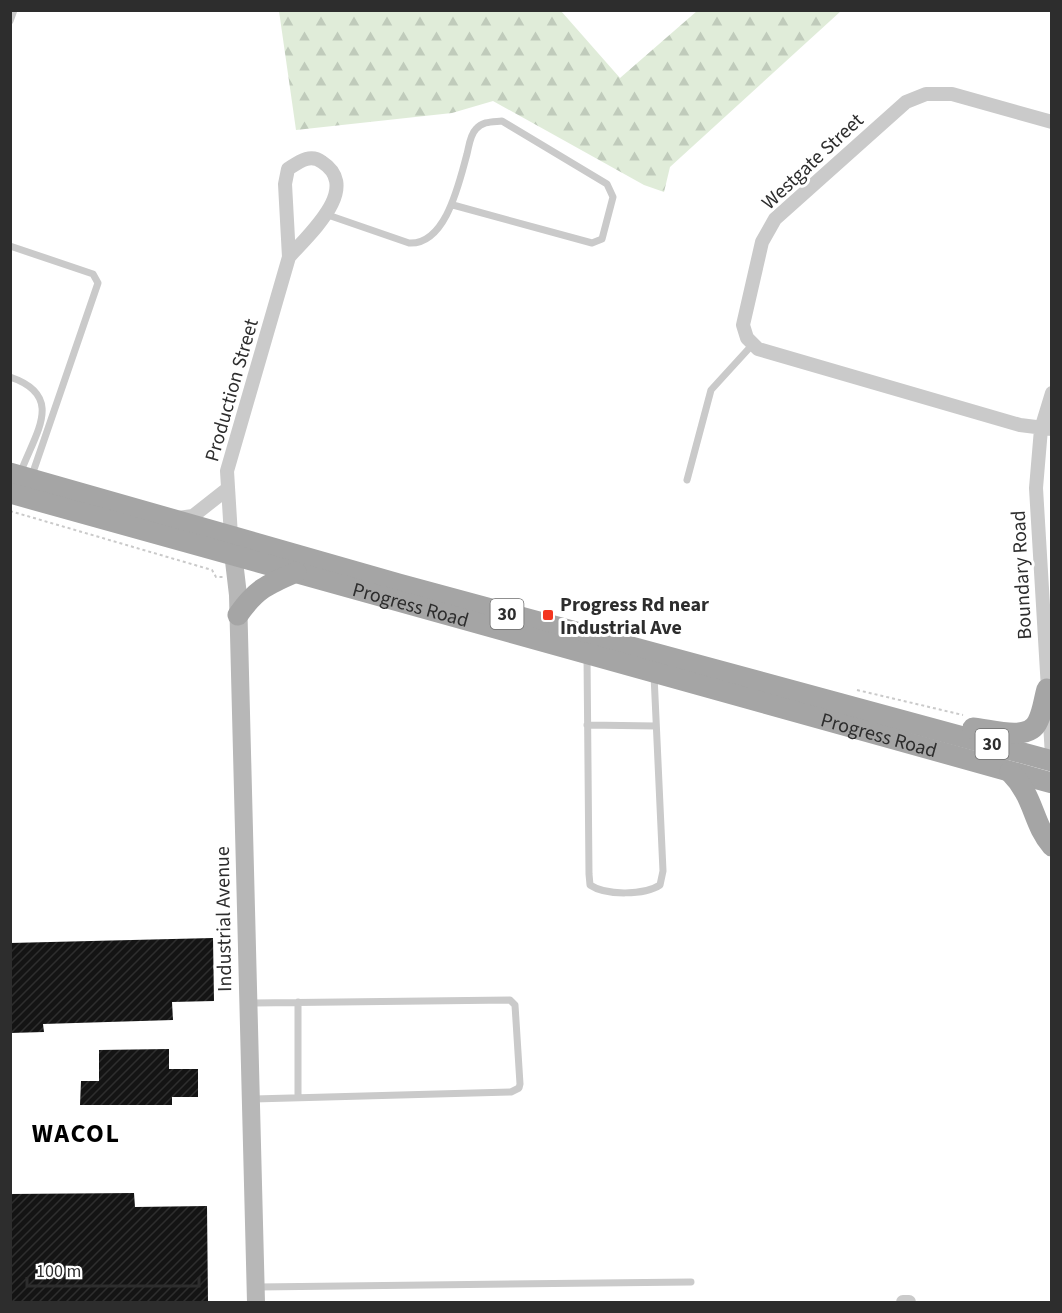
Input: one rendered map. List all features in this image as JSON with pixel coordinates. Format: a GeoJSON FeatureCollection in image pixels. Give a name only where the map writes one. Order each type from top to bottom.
{"type":"FeatureCollection","features":[{"type":"Feature","properties":{"kind":"main road","name":"Progress Road"},"geometry":{"type":"LineString","coordinates":[[18,480],[170,519],[296,572],[587,656],[1052,783]]}},
{"type":"Feature","properties":{"kind":"main road","name":"Progress Road"},"geometry":{"type":"LineString","coordinates":[[18,480],[232,546],[433,594],[1052,761]]}},
{"type":"Feature","properties":{"kind":"main road"},"geometry":{"type":"LineString","coordinates":[[238,615],[251,596],[261,588],[296,572]]}},
{"type":"Feature","properties":{"kind":"main road"},"geometry":{"type":"LineString","coordinates":[[933,728],[982,728],[1010,733],[1026,731],[1038,723],[1047,689]]}},
{"type":"Feature","properties":{"kind":"main road"},"geometry":{"type":"LineString","coordinates":[[1010,772],[1029,795],[1045,838],[1052,846]]}},
{"type":"Feature","properties":{"kind":"street","name":"Westgate Street"},"geometry":{"type":"LineString","coordinates":[[753,344],[747,338],[743,325],[762,242],[775,219],[906,102],[926,94],[952,94],[1052,122]]}},
{"type":"Feature","properties":{"kind":"street","name":"Production Street"},"geometry":{"type":"LineString","coordinates":[[232,546],[226,490],[227,471],[289,257],[285,184],[288,169],[304,158],[319,160],[333,170],[338,186],[333,205],[289,257]]}},
{"type":"Feature","properties":{"kind":"street"},"geometry":{"type":"LineString","coordinates":[[753,344],[758,350],[791,361],[1046,429]]}},
{"type":"Feature","properties":{"kind":"street","name":"Boundary Road"},"geometry":{"type":"LineString","coordinates":[[1052,393],[1036,488],[1052,756]]}},
{"type":"Feature","properties":{"kind":"street"},"geometry":{"type":"LineString","coordinates":[[170,519],[194,516],[226,490]]}},
{"type":"Feature","properties":{"kind":"street","name":"Industrial Avenue"},"geometry":{"type":"LineString","coordinates":[[232,546],[238,615],[256,1295]]}},
{"type":"Feature","properties":{"kind":"street"},"geometry":{"type":"LineString","coordinates":[[903,1302],[909,1302]]}},
{"type":"Feature","properties":{"kind":"lane"},"geometry":{"type":"LineString","coordinates":[[10,21],[14,10]]}},
{"type":"Feature","properties":{"kind":"lane"},"geometry":{"type":"LineString","coordinates":[[325,214],[409,243],[418,244],[428,239],[453,205],[472,135],[487,122],[502,121],[607,184],[614,197],[602,239],[592,243],[453,205]]}},
{"type":"Feature","properties":{"kind":"lane"},"geometry":{"type":"LineString","coordinates":[[10,246],[93,273],[98,283],[18,480]]}},
{"type":"Feature","properties":{"kind":"lane"},"geometry":{"type":"LineString","coordinates":[[687,480],[711,390],[753,344]]}},
{"type":"Feature","properties":{"kind":"lane"},"geometry":{"type":"LineString","coordinates":[[10,377],[30,384],[40,396],[44,410],[18,480]]}},
{"type":"Feature","properties":{"kind":"lane"},"geometry":{"type":"LineString","coordinates":[[587,656],[589,874],[590,885],[598,891],[651,891],[660,885],[663,871],[654,674]]}},
{"type":"Feature","properties":{"kind":"lane"},"geometry":{"type":"LineString","coordinates":[[587,725],[656,726]]}},
{"type":"Feature","properties":{"kind":"lane"},"geometry":{"type":"LineString","coordinates":[[247,1003],[510,1000],[515,1005],[520,1084],[519,1088],[511,1092],[250,1099]]}},
{"type":"Feature","properties":{"kind":"lane"},"geometry":{"type":"LineString","coordinates":[[297,1002],[298,1097]]}},
{"type":"Feature","properties":{"kind":"lane"},"geometry":{"type":"LineString","coordinates":[[256,1295],[691,1282]]}},
{"type":"Feature","properties":{"kind":"path"},"geometry":{"type":"LineString","coordinates":[[10,511],[212,570],[216,577],[236,576]]}},
{"type":"Feature","properties":{"kind":"green space"},"geometry":{"type":"Polygon","coordinates":[[[279,11],[561,11],[620,78],[697,11],[841,11],[670,167],[664,192],[644,185],[493,101],[452,113],[296,130],[279,11]]]}},
{"type":"Feature","properties":{"kind":"building"},"geometry":{"type":"Polygon","coordinates":[[[213,938],[214,1001],[172,1002],[173,1020],[43,1024],[44,1032],[10,1033],[10,943],[213,938]]]}},
{"type":"Feature","properties":{"kind":"building"},"geometry":{"type":"Polygon","coordinates":[[[169,1049],[169,1069],[198,1069],[198,1097],[172,1097],[172,1105],[80,1105],[81,1081],[99,1081],[99,1050],[169,1049]]]}},
{"type":"Feature","properties":{"kind":"building"},"geometry":{"type":"Polygon","coordinates":[[[134,1193],[135,1207],[207,1206],[208,1302],[10,1302],[10,1194],[134,1193]]]}},
{"type":"Feature","properties":{"kind":"place","name":"Progress Rd near Industrial Ave"},"geometry":{"type":"Point","coordinates":[548,615]}},
{"type":"Feature","properties":{"kind":"district","name":"WACOL"},"geometry":{"type":"Point","coordinates":[76,1133]}}]}
